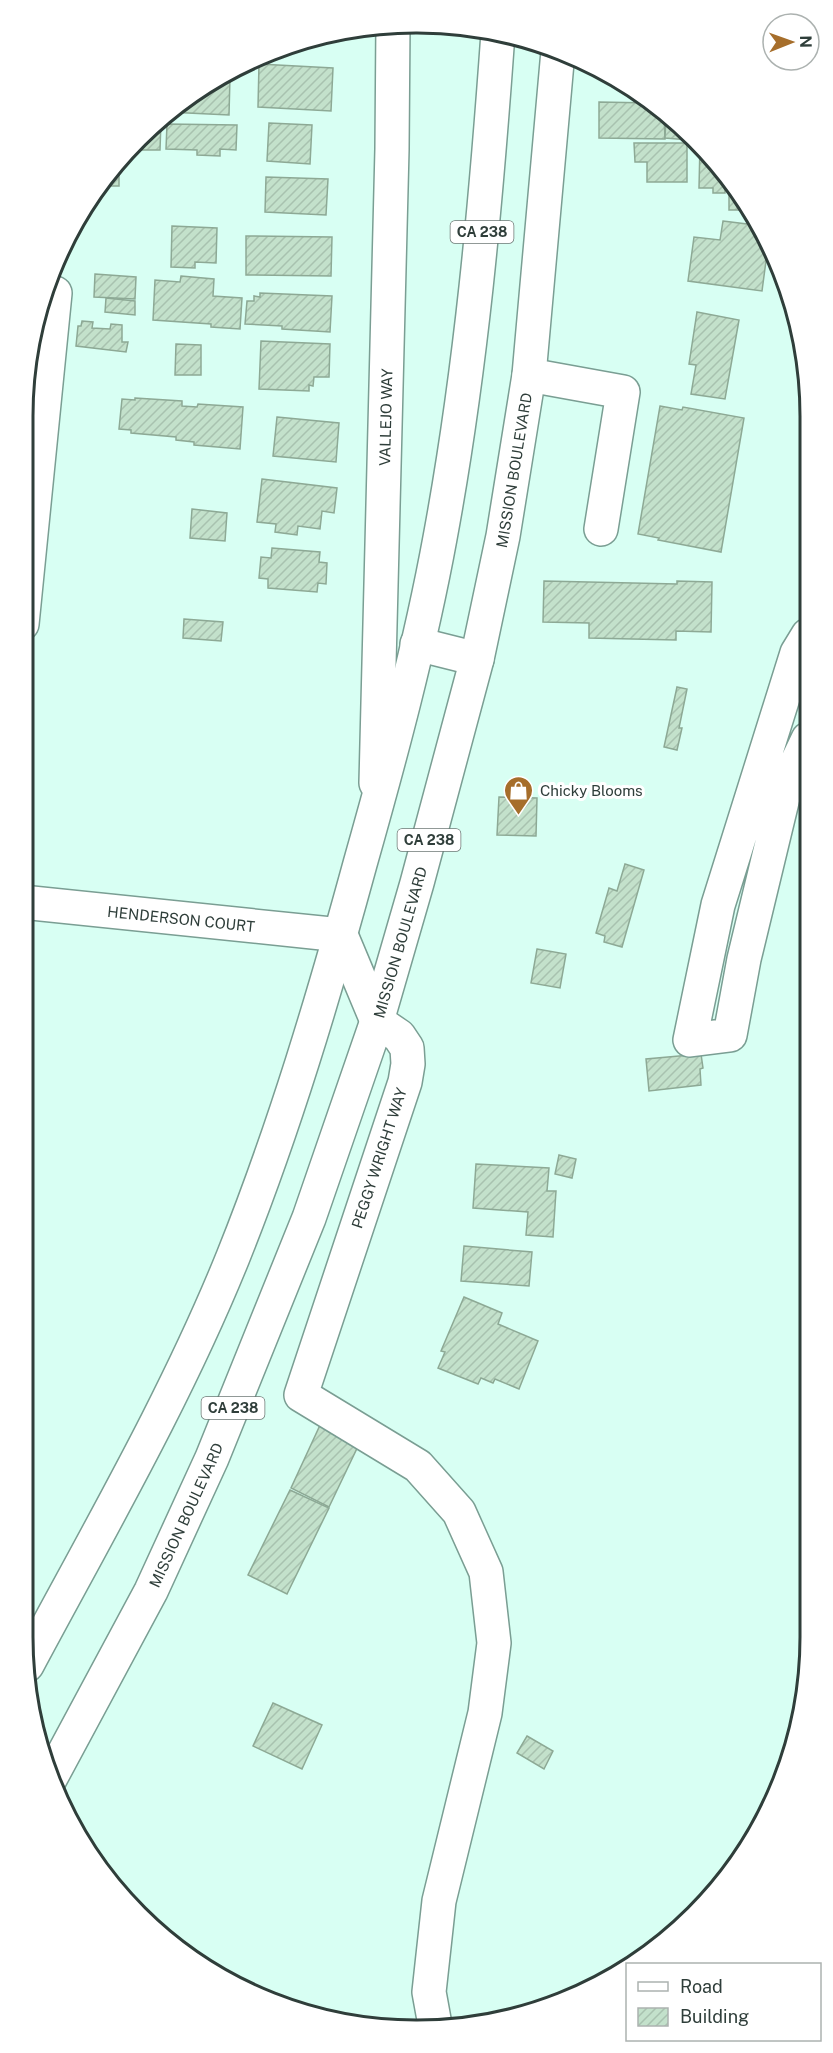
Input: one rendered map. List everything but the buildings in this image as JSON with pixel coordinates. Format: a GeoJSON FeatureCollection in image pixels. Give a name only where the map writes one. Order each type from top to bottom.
{"type":"FeatureCollection","features":[{"type":"Feature","properties":{"kind":"main road","name":"VALLEJO WAY"},"geometry":{"type":"LineString","coordinates":[[376,809],[393,34]]}},
{"type":"Feature","properties":{"kind":"main road","name":"CA 238"},"geometry":{"type":"LineString","coordinates":[[34,1652],[193,1350],[211,1308],[233,1256],[263,1173],[341,935],[376,809],[417,644],[440,539],[458,429],[486,198],[497,42]]}},
{"type":"Feature","properties":{"kind":"main road","name":"MISSION BOULEVARD"},"geometry":{"type":"LineString","coordinates":[[56,1768],[151,1591],[212,1458],[309,1218],[377,1021],[417,883],[477,659],[503,536],[530,375],[557,60]]}},
{"type":"Feature","properties":{"kind":"main road"},"geometry":{"type":"LineString","coordinates":[[33,514],[55,293]]}},
{"type":"Feature","properties":{"kind":"main road"},"geometry":{"type":"LineString","coordinates":[[530,375],[623,392],[601,529]]}},
{"type":"Feature","properties":{"kind":"main road"},"geometry":{"type":"LineString","coordinates":[[417,644],[477,659]]}},
{"type":"Feature","properties":{"kind":"main road"},"geometry":{"type":"LineString","coordinates":[[800,648],[718,905],[690,1040],[730,1035],[744,959],[786,785],[800,756]]}},
{"type":"Feature","properties":{"kind":"main road","name":"HENDERSON COURT"},"geometry":{"type":"LineString","coordinates":[[33,903],[341,935]]}},
{"type":"Feature","properties":{"kind":"main road"},"geometry":{"type":"LineString","coordinates":[[341,935],[377,1021]]}},
{"type":"Feature","properties":{"kind":"main road","name":"PEGGY WRIGHT WAY"},"geometry":{"type":"LineString","coordinates":[[377,1021],[399,1036],[407,1048],[408,1064],[405,1082],[301,1395],[418,1466],[459,1512],[486,1572],[494,1644],[485,1713],[439,1901],[429,1992],[434,2019]]}},
{"type":"Feature","properties":{"kind":"place","name":"Chicky Blooms"},"geometry":{"type":"Point","coordinates":[519,816]}}]}
